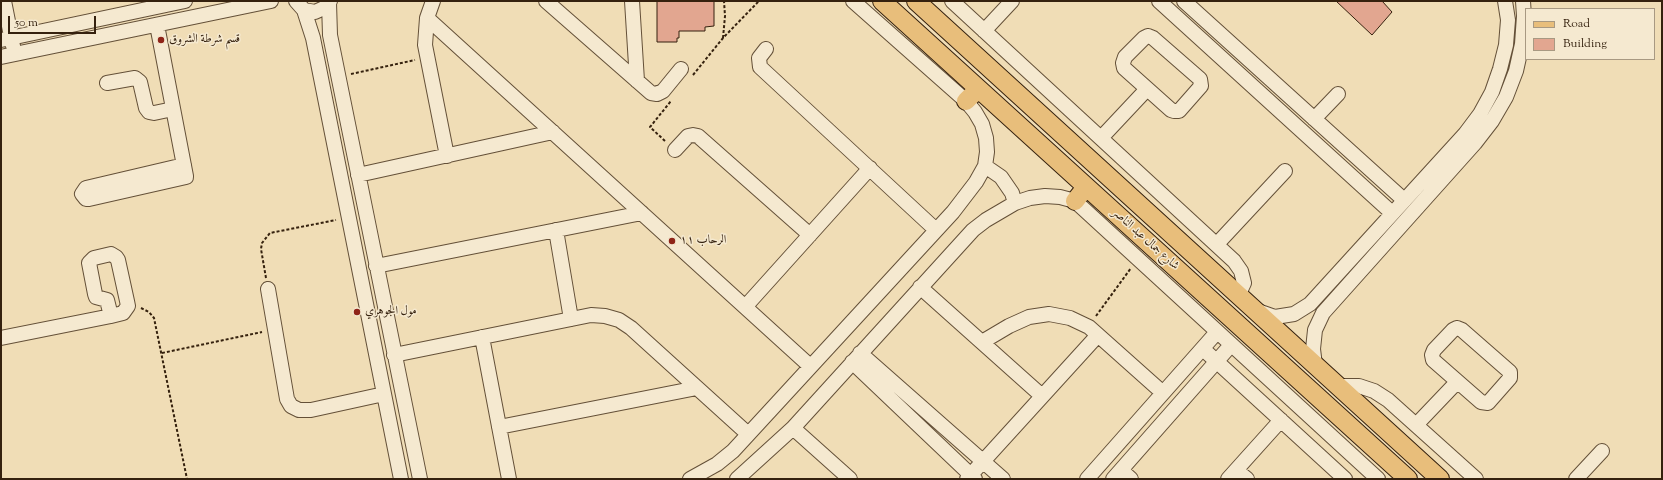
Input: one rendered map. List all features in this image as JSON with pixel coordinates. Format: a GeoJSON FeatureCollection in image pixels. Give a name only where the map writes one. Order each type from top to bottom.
{"type":"FeatureCollection","features":[{"type":"Feature","properties":{"kind":"main road","name":"شارع جمال عبد الناصر"},"geometry":{"type":"LineString","coordinates":[[882,1],[972,95],[1086,187],[1408,479]]}},
{"type":"Feature","properties":{"kind":"main road","name":"شارع جمال عبد الناصر"},"geometry":{"type":"LineString","coordinates":[[916,1],[1440,479]]}},
{"type":"Feature","properties":{"kind":"main road"},"geometry":{"type":"LineString","coordinates":[[1075,201],[1086,187]]}},
{"type":"Feature","properties":{"kind":"street"},"geometry":{"type":"LineString","coordinates":[[4,1],[8,56],[271,1]]}},
{"type":"Feature","properties":{"kind":"street"},"geometry":{"type":"LineString","coordinates":[[6,39],[184,1]]}},
{"type":"Feature","properties":{"kind":"street"},"geometry":{"type":"LineString","coordinates":[[433,1],[427,18],[425,38],[427,58],[447,156]]}},
{"type":"Feature","properties":{"kind":"street"},"geometry":{"type":"LineString","coordinates":[[546,1],[651,93],[657,94],[663,91],[685,74]]}},
{"type":"Feature","properties":{"kind":"street"},"geometry":{"type":"LineString","coordinates":[[632,1],[637,81]]}},
{"type":"Feature","properties":{"kind":"street"},"geometry":{"type":"LineString","coordinates":[[690,479],[717,464],[733,451],[965,198],[985,166],[987,152],[984,131],[975,112],[972,95],[853,1]]}},
{"type":"Feature","properties":{"kind":"street"},"geometry":{"type":"LineString","coordinates":[[952,1],[1234,261],[1241,271],[1244,283],[1238,296]]}},
{"type":"Feature","properties":{"kind":"street"},"geometry":{"type":"LineString","coordinates":[[984,31],[1012,1]]}},
{"type":"Feature","properties":{"kind":"street"},"geometry":{"type":"LineString","coordinates":[[1159,1],[1392,213]]}},
{"type":"Feature","properties":{"kind":"street"},"geometry":{"type":"LineString","coordinates":[[1184,1],[1404,200]]}},
{"type":"Feature","properties":{"kind":"street"},"geometry":{"type":"LineString","coordinates":[[1254,310],[1274,317],[1294,314],[1310,304],[1465,134],[1480,114],[1492,92],[1500,69],[1506,45],[1508,20],[1505,1]]}},
{"type":"Feature","properties":{"kind":"street"},"geometry":{"type":"LineString","coordinates":[[1314,365],[1313,349],[1315,330],[1323,313],[1475,143],[1492,121],[1506,97],[1516,71],[1522,44],[1524,16],[1523,1]]}},
{"type":"Feature","properties":{"kind":"street"},"geometry":{"type":"LineString","coordinates":[[300,5],[309,12],[321,10],[330,2]]}},
{"type":"Feature","properties":{"kind":"street"},"geometry":{"type":"LineString","coordinates":[[330,2],[330,35],[420,479]]}},
{"type":"Feature","properties":{"kind":"street"},"geometry":{"type":"LineString","coordinates":[[170,4],[174,22]]}},
{"type":"Feature","properties":{"kind":"street"},"geometry":{"type":"LineString","coordinates":[[300,5],[313,38],[401,479]]}},
{"type":"Feature","properties":{"kind":"street"},"geometry":{"type":"LineString","coordinates":[[427,18],[810,366]]}},
{"type":"Feature","properties":{"kind":"street"},"geometry":{"type":"LineString","coordinates":[[157,25],[185,171]]}},
{"type":"Feature","properties":{"kind":"street"},"geometry":{"type":"LineString","coordinates":[[1148,36],[1153,38],[1200,79],[1202,83],[1179,111],[1174,111],[1147,89],[1124,68],[1123,63],[1125,58],[1144,38],[1148,36]]}},
{"type":"Feature","properties":{"kind":"street"},"geometry":{"type":"LineString","coordinates":[[766,49],[759,58],[760,67],[936,230]]}},
{"type":"Feature","properties":{"kind":"street"},"geometry":{"type":"LineString","coordinates":[[107,83],[135,78],[140,82],[146,108],[149,112],[173,109]]}},
{"type":"Feature","properties":{"kind":"street"},"geometry":{"type":"LineString","coordinates":[[1262,94],[1274,82]]}},
{"type":"Feature","properties":{"kind":"street"},"geometry":{"type":"LineString","coordinates":[[1101,138],[1147,89]]}},
{"type":"Feature","properties":{"kind":"street"},"geometry":{"type":"LineString","coordinates":[[1314,119],[1338,94]]}},
{"type":"Feature","properties":{"kind":"street"},"geometry":{"type":"LineString","coordinates":[[358,175],[553,132]]}},
{"type":"Feature","properties":{"kind":"street"},"geometry":{"type":"LineString","coordinates":[[675,150],[688,136],[698,136],[810,235]]}},
{"type":"Feature","properties":{"kind":"street"},"geometry":{"type":"LineString","coordinates":[[985,166],[994,170],[1004,181],[1012,193],[1015,203]]}},
{"type":"Feature","properties":{"kind":"street"},"geometry":{"type":"LineString","coordinates":[[745,307],[870,168]]}},
{"type":"Feature","properties":{"kind":"street"},"geometry":{"type":"LineString","coordinates":[[185,171],[89,199],[86,199],[82,194],[86,188],[185,171]]}},
{"type":"Feature","properties":{"kind":"street"},"geometry":{"type":"LineString","coordinates":[[1217,244],[1285,171]]}},
{"type":"Feature","properties":{"kind":"street"},"geometry":{"type":"LineString","coordinates":[[737,479],[793,428],[973,230],[991,217],[1015,203],[1030,198],[1044,196],[1060,197],[1075,201],[1378,479]]}},
{"type":"Feature","properties":{"kind":"street"},"geometry":{"type":"LineString","coordinates":[[376,266],[642,213]]}},
{"type":"Feature","properties":{"kind":"street"},"geometry":{"type":"LineString","coordinates":[[556,230],[571,319]]}},
{"type":"Feature","properties":{"kind":"street"},"geometry":{"type":"LineString","coordinates":[[1,338],[111,316],[123,313],[128,306],[116,257],[111,254],[94,258],[89,264],[94,294],[99,299],[107,300],[111,316]]}},
{"type":"Feature","properties":{"kind":"street"},"geometry":{"type":"LineString","coordinates":[[920,287],[1042,396]]}},
{"type":"Feature","properties":{"kind":"street"},"geometry":{"type":"LineString","coordinates":[[268,290],[287,399],[291,406],[299,410],[311,410],[384,394]]}},
{"type":"Feature","properties":{"kind":"street"},"geometry":{"type":"LineString","coordinates":[[982,342],[1028,317],[1049,314],[1070,318],[1093,331],[1163,393]]}},
{"type":"Feature","properties":{"kind":"street"},"geometry":{"type":"LineString","coordinates":[[394,355],[591,315],[605,316],[619,320],[631,328],[748,434]]}},
{"type":"Feature","properties":{"kind":"street"},"geometry":{"type":"LineString","coordinates":[[1457,328],[1462,330],[1510,372],[1511,375],[1488,403],[1483,404],[1457,382],[1433,360],[1432,356],[1434,350],[1453,330],[1457,328]]}},
{"type":"Feature","properties":{"kind":"street"},"geometry":{"type":"LineString","coordinates":[[856,358],[971,478],[983,461],[1042,396],[1093,331]]}},
{"type":"Feature","properties":{"kind":"street"},"geometry":{"type":"LineString","coordinates":[[1087,479],[1217,332]]}},
{"type":"Feature","properties":{"kind":"street"},"geometry":{"type":"LineString","coordinates":[[482,337],[509,479]]}},
{"type":"Feature","properties":{"kind":"street"},"geometry":{"type":"LineString","coordinates":[[1121,476],[1232,346]]}},
{"type":"Feature","properties":{"kind":"street"},"geometry":{"type":"LineString","coordinates":[[1203,349],[1345,479]]}},
{"type":"Feature","properties":{"kind":"street"},"geometry":{"type":"LineString","coordinates":[[856,358],[1003,479]]}},
{"type":"Feature","properties":{"kind":"street"},"geometry":{"type":"LineString","coordinates":[[1416,425],[1457,382]]}},
{"type":"Feature","properties":{"kind":"street"},"geometry":{"type":"LineString","coordinates":[[1338,386],[1359,386],[1374,391],[1388,400],[1476,479]]}},
{"type":"Feature","properties":{"kind":"street"},"geometry":{"type":"LineString","coordinates":[[499,427],[697,388]]}},
{"type":"Feature","properties":{"kind":"street"},"geometry":{"type":"LineString","coordinates":[[1237,476],[1281,420]]}},
{"type":"Feature","properties":{"kind":"street"},"geometry":{"type":"LineString","coordinates":[[793,428],[850,479]]}},
{"type":"Feature","properties":{"kind":"street"},"geometry":{"type":"LineString","coordinates":[[1576,479],[1602,451]]}},
{"type":"Feature","properties":{"kind":"path"},"geometry":{"type":"LineString","coordinates":[[723,38],[725,16],[724,1]]}},
{"type":"Feature","properties":{"kind":"path"},"geometry":{"type":"LineString","coordinates":[[685,74],[759,1]]}},
{"type":"Feature","properties":{"kind":"path"},"geometry":{"type":"LineString","coordinates":[[338,77],[427,58]]}},
{"type":"Feature","properties":{"kind":"path"},"geometry":{"type":"LineString","coordinates":[[675,97],[650,127],[675,150]]}},
{"type":"Feature","properties":{"kind":"path"},"geometry":{"type":"LineString","coordinates":[[268,290],[261,249],[262,242],[270,233],[349,217]]}},
{"type":"Feature","properties":{"kind":"path"},"geometry":{"type":"LineString","coordinates":[[1093,331],[1137,259]]}},
{"type":"Feature","properties":{"kind":"path"},"geometry":{"type":"LineString","coordinates":[[128,306],[142,309],[154,318],[187,479]]}},
{"type":"Feature","properties":{"kind":"path"},"geometry":{"type":"LineString","coordinates":[[162,352],[275,329]]}},
{"type":"Feature","properties":{"kind":"building"},"geometry":{"type":"Polygon","coordinates":[[[657,1],[714,1],[714,26],[705,27],[705,31],[679,31],[679,38],[677,38],[677,42],[657,42],[657,1]]]}},
{"type":"Feature","properties":{"kind":"building"},"geometry":{"type":"Polygon","coordinates":[[[1336,1],[1382,1],[1392,12],[1372,35],[1336,1]]]}},
{"type":"Feature","properties":{"kind":"place","name":"قسم شرطة الشروق"},"geometry":{"type":"Point","coordinates":[161,40]}},
{"type":"Feature","properties":{"kind":"place","name":"الرحاب ١١"},"geometry":{"type":"Point","coordinates":[672,241]}},
{"type":"Feature","properties":{"kind":"place","name":"مول الجوهري"},"geometry":{"type":"Point","coordinates":[357,312]}}]}
